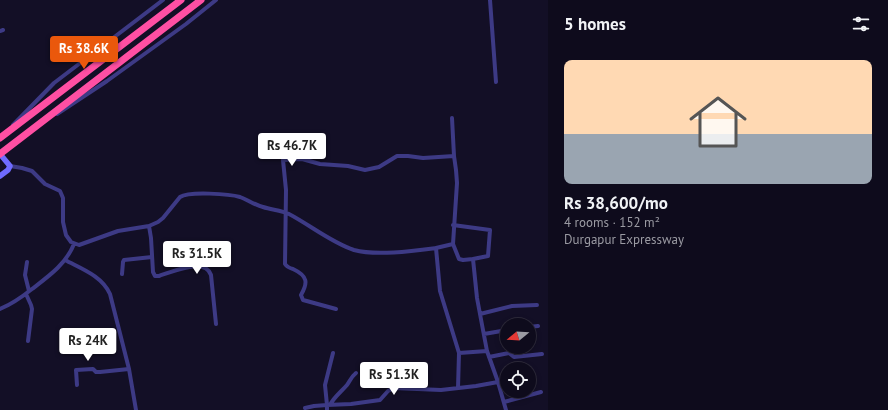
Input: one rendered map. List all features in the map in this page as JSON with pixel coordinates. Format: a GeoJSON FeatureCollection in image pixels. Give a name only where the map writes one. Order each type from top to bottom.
{"type":"FeatureCollection","features":[{"type":"Feature","properties":{"kind":"highway"},"geometry":{"type":"LineString","coordinates":[[2,137],[181,0]]}},
{"type":"Feature","properties":{"kind":"highway"},"geometry":{"type":"LineString","coordinates":[[0,154],[201,0]]}},
{"type":"Feature","properties":{"kind":"street"},"geometry":{"type":"LineString","coordinates":[[2,137],[54,83],[163,0]]}},
{"type":"Feature","properties":{"kind":"street"},"geometry":{"type":"LineString","coordinates":[[31,131],[83,98],[186,24],[216,0]]}},
{"type":"Feature","properties":{"kind":"street"},"geometry":{"type":"LineString","coordinates":[[490,0],[496,82]]}},
{"type":"Feature","properties":{"kind":"street"},"geometry":{"type":"LineString","coordinates":[[452,118],[457,183],[453,225],[453,244],[459,259],[473,259],[488,256],[490,230],[453,225]]}},
{"type":"Feature","properties":{"kind":"street"},"geometry":{"type":"LineString","coordinates":[[0,154],[10,166],[32,171],[45,184],[60,191],[63,198],[63,222],[66,234],[74,244],[83,244],[118,231],[149,226],[163,218],[180,196],[189,194],[239,197],[261,207],[285,212],[310,225],[336,242],[358,251],[394,252],[436,248],[453,244]]}},
{"type":"Feature","properties":{"kind":"street"},"geometry":{"type":"LineString","coordinates":[[336,309],[302,299],[301,295],[306,285],[306,281],[299,273],[285,266],[286,190],[284,160],[302,159],[320,164],[348,166],[365,170],[379,167],[397,156],[423,158],[454,156]]}},
{"type":"Feature","properties":{"kind":"street"},"geometry":{"type":"LineString","coordinates":[[0,176],[8,170],[10,166]]}},
{"type":"Feature","properties":{"kind":"street"},"geometry":{"type":"LineString","coordinates":[[149,226],[153,274],[157,277],[190,266],[208,270],[211,275],[216,324]]}},
{"type":"Feature","properties":{"kind":"street"},"geometry":{"type":"LineString","coordinates":[[0,309],[13,303],[53,273],[65,260],[74,244]]}},
{"type":"Feature","properties":{"kind":"street"},"geometry":{"type":"LineString","coordinates":[[436,248],[440,291],[459,353],[458,388]]}},
{"type":"Feature","properties":{"kind":"street"},"geometry":{"type":"LineString","coordinates":[[122,274],[124,260],[152,256]]}},
{"type":"Feature","properties":{"kind":"street"},"geometry":{"type":"LineString","coordinates":[[473,259],[477,298],[487,351],[506,410]]}},
{"type":"Feature","properties":{"kind":"street"},"geometry":{"type":"LineString","coordinates":[[65,260],[102,281],[110,294],[129,368],[136,410]]}},
{"type":"Feature","properties":{"kind":"street"},"geometry":{"type":"LineString","coordinates":[[27,262],[25,276],[32,309],[28,341]]}},
{"type":"Feature","properties":{"kind":"street"},"geometry":{"type":"LineString","coordinates":[[480,314],[512,306],[537,305]]}},
{"type":"Feature","properties":{"kind":"street"},"geometry":{"type":"LineString","coordinates":[[484,334],[500,331]]}},
{"type":"Feature","properties":{"kind":"street"},"geometry":{"type":"LineString","coordinates":[[459,353],[487,351]]}},
{"type":"Feature","properties":{"kind":"street"},"geometry":{"type":"LineString","coordinates":[[328,407],[325,385],[333,353]]}},
{"type":"Feature","properties":{"kind":"street"},"geometry":{"type":"LineString","coordinates":[[489,357],[509,354],[514,357],[542,354]]}},
{"type":"Feature","properties":{"kind":"street"},"geometry":{"type":"LineString","coordinates":[[77,385],[76,370],[93,370],[98,372],[129,368]]}},
{"type":"Feature","properties":{"kind":"street"},"geometry":{"type":"LineString","coordinates":[[328,407],[336,395],[348,384],[351,377],[356,373]]}},
{"type":"Feature","properties":{"kind":"street"},"geometry":{"type":"LineString","coordinates":[[306,408],[314,406],[328,407],[380,400],[388,390],[393,388],[441,390],[498,382]]}},
{"type":"Feature","properties":{"kind":"street"},"geometry":{"type":"LineString","coordinates":[[504,402],[541,392]]}}]}
